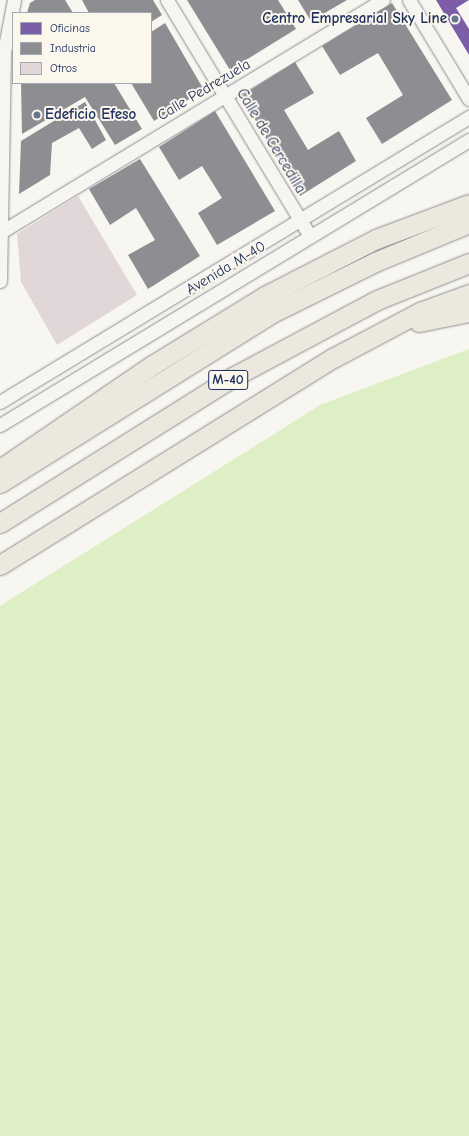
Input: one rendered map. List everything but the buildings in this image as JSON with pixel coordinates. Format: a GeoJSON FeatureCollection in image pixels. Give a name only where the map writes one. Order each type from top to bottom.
{"type":"FeatureCollection","features":[{"type":"Feature","properties":{"kind":"highway"},"geometry":{"type":"LineString","coordinates":[[435,215],[469,197]]}},
{"type":"Feature","properties":{"kind":"highway"},"geometry":{"type":"LineString","coordinates":[[0,469],[154,364],[265,296],[376,239],[435,215],[469,204]]}},
{"type":"Feature","properties":{"kind":"highway","name":"M-40"},"geometry":{"type":"LineString","coordinates":[[0,483],[272,313],[375,262],[469,223]]}},
{"type":"Feature","properties":{"kind":"highway","name":"M-40"},"geometry":{"type":"LineString","coordinates":[[0,524],[233,377],[376,300],[469,262]]}},
{"type":"Feature","properties":{"kind":"highway"},"geometry":{"type":"LineString","coordinates":[[0,565],[333,358],[420,312],[469,294]]}},
{"type":"Feature","properties":{"kind":"highway"},"geometry":{"type":"LineString","coordinates":[[386,330],[469,312]]}},
{"type":"Feature","properties":{"kind":"street"},"geometry":{"type":"LineString","coordinates":[[0,281],[1,100],[6,18],[14,0]]}},
{"type":"Feature","properties":{"kind":"street","name":"Calle de Cercedilla"},"geometry":{"type":"LineString","coordinates":[[167,0],[310,236]]}},
{"type":"Feature","properties":{"kind":"street","name":"Calle Pedrezuela"},"geometry":{"type":"LineString","coordinates":[[1,232],[383,0]]}},
{"type":"Feature","properties":{"kind":"street"},"geometry":{"type":"LineString","coordinates":[[409,0],[469,99]]}},
{"type":"Feature","properties":{"kind":"street","name":"Avenida M-40"},"geometry":{"type":"LineString","coordinates":[[0,402],[469,117]]}},
{"type":"Feature","properties":{"kind":"street","name":"Avenida M-40"},"geometry":{"type":"LineString","coordinates":[[0,424],[469,140]]}},
{"type":"Feature","properties":{"kind":"street"},"geometry":{"type":"LineString","coordinates":[[230,262],[228,270],[233,276],[240,278]]}},
{"type":"Feature","properties":{"kind":"green space"},"geometry":{"type":"Polygon","coordinates":[[[469,349],[469,1136],[0,1136],[0,606],[320,405],[469,349]]]}},
{"type":"Feature","properties":{"kind":"place","name":"Centro Empresarial Sky Line"},"geometry":{"type":"Point","coordinates":[455,19]}},
{"type":"Feature","properties":{"kind":"place","name":"Edeficio Efeso"},"geometry":{"type":"Point","coordinates":[37,115]}}]}
